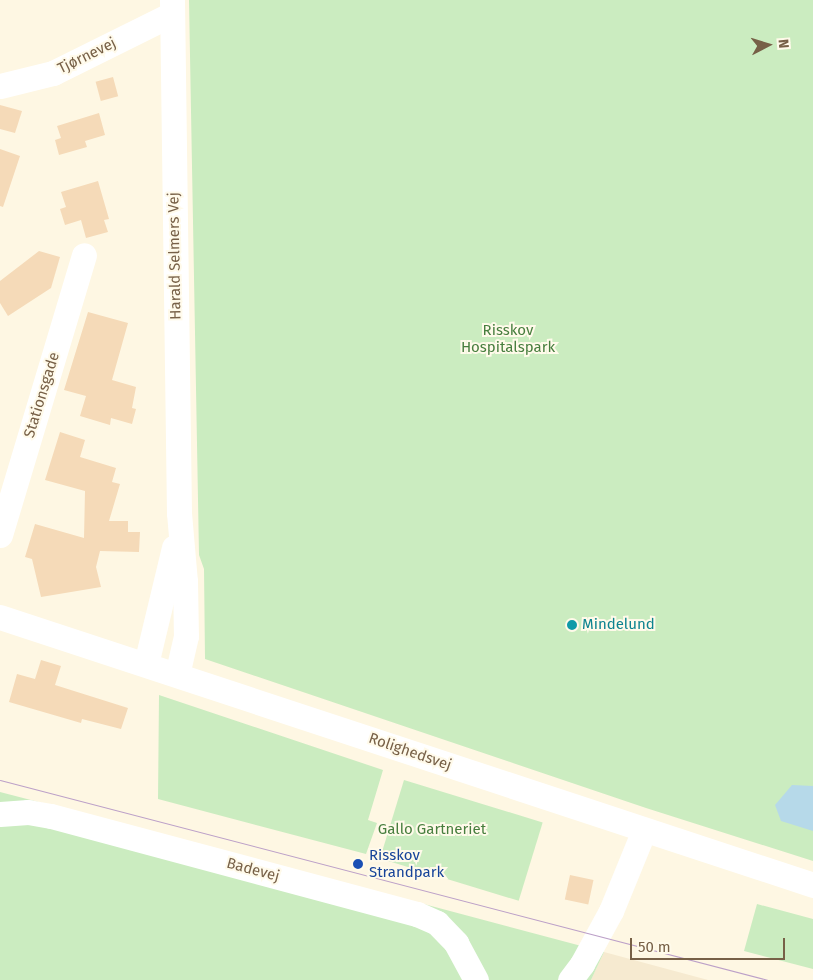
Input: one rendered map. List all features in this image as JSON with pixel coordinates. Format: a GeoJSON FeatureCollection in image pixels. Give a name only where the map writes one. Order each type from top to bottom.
{"type":"FeatureCollection","features":[{"type":"Feature","properties":{"kind":"street","name":"Tjørnevej"},"geometry":{"type":"LineString","coordinates":[[0,86],[53,73],[172,8]]}},
{"type":"Feature","properties":{"kind":"street","name":"Harald Selmers Vej"},"geometry":{"type":"LineString","coordinates":[[172,8],[180,513],[186,636],[177,674]]}},
{"type":"Feature","properties":{"kind":"street","name":"Stationsgade"},"geometry":{"type":"LineString","coordinates":[[0,535],[84,255]]}},
{"type":"Feature","properties":{"kind":"street","name":"Harald Selmers Vej"},"geometry":{"type":"LineString","coordinates":[[146,664],[169,578],[180,513]]}},
{"type":"Feature","properties":{"kind":"street"},"geometry":{"type":"LineString","coordinates":[[0,617],[146,664]]}},
{"type":"Feature","properties":{"kind":"street","name":"Rolighedsvej"},"geometry":{"type":"LineString","coordinates":[[146,664],[813,885]]}},
{"type":"Feature","properties":{"kind":"street","name":"Badevej"},"geometry":{"type":"LineString","coordinates":[[0,814],[28,812],[52,816],[417,914],[437,923],[456,943],[476,980]]}},
{"type":"Feature","properties":{"kind":"street"},"geometry":{"type":"LineString","coordinates":[[570,980],[582,964],[611,911],[644,830]]}},
{"type":"Feature","properties":{"kind":"shaded area"},"geometry":{"type":"Polygon","coordinates":[[[604,952],[708,980],[591,980],[604,952]]]}},
{"type":"Feature","properties":{"kind":"green space","name":"Risskov Hospitalspark"},"geometry":{"type":"Polygon","coordinates":[[[189,0],[813,0],[813,861],[646,808],[205,659],[204,569],[199,555],[189,0]]]}},
{"type":"Feature","properties":{"kind":"green space"},"geometry":{"type":"Polygon","coordinates":[[[159,695],[383,770],[368,820],[377,823],[366,854],[158,799],[159,695]]]}},
{"type":"Feature","properties":{"kind":"green space","name":"Gallo Gartneriet"},"geometry":{"type":"Polygon","coordinates":[[[404,780],[543,822],[519,901],[380,858],[404,780]]]}},
{"type":"Feature","properties":{"kind":"green space","name":"Risskov Strandpark"},"geometry":{"type":"Polygon","coordinates":[[[0,792],[604,952],[591,980],[0,980],[0,792]]]}},
{"type":"Feature","properties":{"kind":"green space"},"geometry":{"type":"Polygon","coordinates":[[[757,904],[813,919],[813,969],[744,951],[757,904]]]}},
{"type":"Feature","properties":{"kind":"water"},"geometry":{"type":"Polygon","coordinates":[[[792,785],[813,786],[813,831],[781,821],[775,805],[792,785]]]}},
{"type":"Feature","properties":{"kind":"building"},"geometry":{"type":"Polygon","coordinates":[[[113,77],[118,96],[101,101],[96,82],[113,77]]]}},
{"type":"Feature","properties":{"kind":"building"},"geometry":{"type":"Polygon","coordinates":[[[0,105],[22,111],[15,133],[0,129],[0,105]]]}},
{"type":"Feature","properties":{"kind":"building"},"geometry":{"type":"Polygon","coordinates":[[[99,113],[105,135],[85,141],[87,147],[59,155],[55,140],[61,138],[57,126],[99,113]]]}},
{"type":"Feature","properties":{"kind":"building"},"geometry":{"type":"Polygon","coordinates":[[[0,149],[20,156],[3,207],[0,206],[0,149]]]}},
{"type":"Feature","properties":{"kind":"building"},"geometry":{"type":"Polygon","coordinates":[[[98,181],[109,219],[104,220],[108,232],[86,238],[81,220],[65,225],[60,209],[66,207],[61,192],[98,181]]]}},
{"type":"Feature","properties":{"kind":"building"},"geometry":{"type":"Polygon","coordinates":[[[39,251],[60,257],[51,288],[8,316],[0,303],[0,281],[39,251]]]}},
{"type":"Feature","properties":{"kind":"building"},"geometry":{"type":"Polygon","coordinates":[[[88,312],[128,323],[112,380],[136,387],[132,408],[136,409],[132,424],[111,418],[110,425],[80,416],[86,396],[64,390],[88,312]]]}},
{"type":"Feature","properties":{"kind":"building"},"geometry":{"type":"Polygon","coordinates":[[[60,432],[85,440],[80,457],[116,468],[112,482],[120,484],[109,521],[128,521],[128,532],[140,532],[139,552],[100,551],[96,567],[101,587],[41,597],[32,559],[25,557],[35,524],[84,538],[85,491],[45,480],[60,432]]]}},
{"type":"Feature","properties":{"kind":"building"},"geometry":{"type":"Polygon","coordinates":[[[41,660],[61,666],[55,685],[128,708],[121,729],[82,719],[81,723],[9,702],[17,674],[35,679],[41,660]]]}},
{"type":"Feature","properties":{"kind":"building"},"geometry":{"type":"Polygon","coordinates":[[[570,875],[593,880],[588,904],[565,899],[570,875]]]}},
{"type":"Feature","properties":{"kind":"tram line"},"geometry":{"type":"LineString","coordinates":[[0,780],[768,980]]}},
{"type":"Feature","properties":{"kind":"place","name":"Mindelund"},"geometry":{"type":"Point","coordinates":[572,625]}},
{"type":"Feature","properties":{"kind":"place","name":"Risskov Strandpark"},"geometry":{"type":"Point","coordinates":[358,864]}}]}
